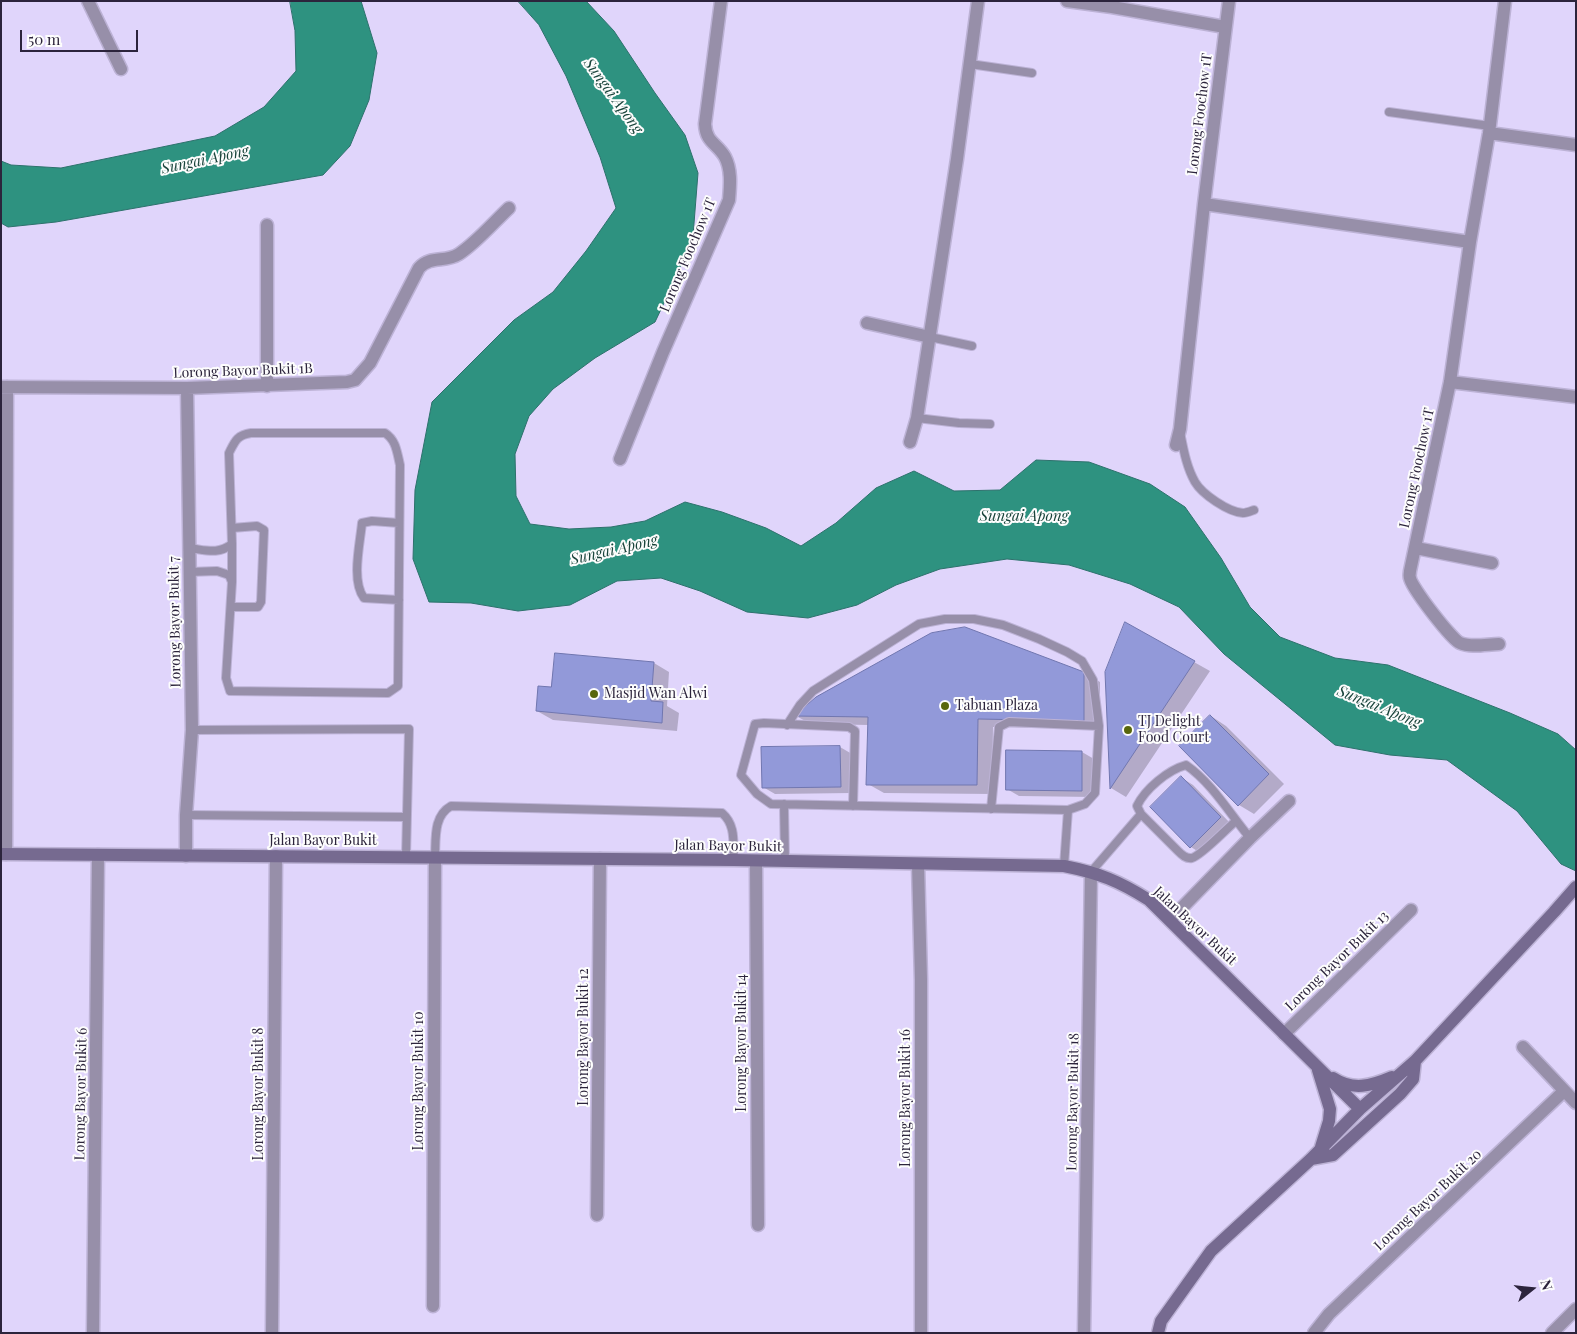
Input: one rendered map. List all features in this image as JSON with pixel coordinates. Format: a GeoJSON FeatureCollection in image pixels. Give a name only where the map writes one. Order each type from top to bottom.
{"type":"FeatureCollection","features":[{"type":"Feature","properties":{"kind":"street"},"geometry":{"type":"LineString","coordinates":[[88,1],[121,69]]}},
{"type":"Feature","properties":{"kind":"street","name":"Lorong Foochow 1T"},"geometry":{"type":"LineString","coordinates":[[620,459],[663,352],[729,200],[730,180],[726,158],[708,139],[706,131],[721,1]]}},
{"type":"Feature","properties":{"kind":"street"},"geometry":{"type":"LineString","coordinates":[[910,442],[918,418],[978,1]]}},
{"type":"Feature","properties":{"kind":"street"},"geometry":{"type":"LineString","coordinates":[[1067,1],[1112,4],[1225,27]]}},
{"type":"Feature","properties":{"kind":"street","name":"Lorong Foochow 1T"},"geometry":{"type":"LineString","coordinates":[[1176,445],[1180,429],[1204,204],[1229,1]]}},
{"type":"Feature","properties":{"kind":"street","name":"Lorong Foochow 1T"},"geometry":{"type":"LineString","coordinates":[[1499,644],[1474,645],[1460,643],[1446,630],[1415,589],[1410,579],[1410,570],[1450,382],[1470,242],[1489,129],[1505,1]]}},
{"type":"Feature","properties":{"kind":"street"},"geometry":{"type":"LineString","coordinates":[[1489,129],[1576,145]]}},
{"type":"Feature","properties":{"kind":"street"},"geometry":{"type":"LineString","coordinates":[[1204,204],[1470,242]]}},
{"type":"Feature","properties":{"kind":"street","name":"Lorong Bayor Bukit 1B"},"geometry":{"type":"LineString","coordinates":[[4,387],[187,388],[267,386],[355,380],[370,363],[419,268],[425,262],[444,260],[460,253],[509,208]]}},
{"type":"Feature","properties":{"kind":"street"},"geometry":{"type":"LineString","coordinates":[[267,225],[267,386]]}},
{"type":"Feature","properties":{"kind":"street"},"geometry":{"type":"LineString","coordinates":[[867,323],[930,337]]}},
{"type":"Feature","properties":{"kind":"street"},"geometry":{"type":"LineString","coordinates":[[1450,382],[1576,397]]}},
{"type":"Feature","properties":{"kind":"street"},"geometry":{"type":"LineString","coordinates":[[3,854],[4,387]]}},
{"type":"Feature","properties":{"kind":"street","name":"Lorong Bayor Bukit 7"},"geometry":{"type":"LineString","coordinates":[[186,856],[186,815],[192,730],[187,388]]}},
{"type":"Feature","properties":{"kind":"street"},"geometry":{"type":"LineString","coordinates":[[1416,548],[1492,563]]}},
{"type":"Feature","properties":{"kind":"street"},"geometry":{"type":"LineString","coordinates":[[1170,920],[1289,801]]}},
{"type":"Feature","properties":{"kind":"street","name":"Jalan Bayor Bukit"},"geometry":{"type":"LineString","coordinates":[[3,854],[734,860],[756,862],[1064,866],[1091,872],[1124,885],[1149,900],[1360,1109]]}},
{"type":"Feature","properties":{"kind":"street","name":"Lorong Bayor Bukit 6"},"geometry":{"type":"LineString","coordinates":[[93,1333],[98,855]]}},
{"type":"Feature","properties":{"kind":"street","name":"Lorong Bayor Bukit 8"},"geometry":{"type":"LineString","coordinates":[[272,1333],[276,856]]}},
{"type":"Feature","properties":{"kind":"street","name":"Lorong Bayor Bukit 10"},"geometry":{"type":"LineString","coordinates":[[433,1306],[435,857]]}},
{"type":"Feature","properties":{"kind":"street","name":"Lorong Bayor Bukit 12"},"geometry":{"type":"LineString","coordinates":[[598,1215],[600,859]]}},
{"type":"Feature","properties":{"kind":"street","name":"Lorong Bayor Bukit 14"},"geometry":{"type":"LineString","coordinates":[[756,862],[758,1225]]}},
{"type":"Feature","properties":{"kind":"street","name":"Lorong Bayor Bukit 16"},"geometry":{"type":"LineString","coordinates":[[918,864],[921,990],[921,1333]]}},
{"type":"Feature","properties":{"kind":"street","name":"Lorong Bayor Bukit 18"},"geometry":{"type":"LineString","coordinates":[[1084,1333],[1091,872]]}},
{"type":"Feature","properties":{"kind":"street"},"geometry":{"type":"LineString","coordinates":[[1158,1333],[1161,1321],[1211,1251],[1311,1159],[1360,1109],[1410,1066],[1576,887]]}},
{"type":"Feature","properties":{"kind":"street","name":"Lorong Bayor Bukit 13"},"geometry":{"type":"LineString","coordinates":[[1284,1034],[1411,910]]}},
{"type":"Feature","properties":{"kind":"street"},"geometry":{"type":"LineString","coordinates":[[1523,1047],[1576,1103]]}},
{"type":"Feature","properties":{"kind":"street"},"geometry":{"type":"LineString","coordinates":[[1318,1068],[1343,1084],[1366,1086],[1377,1084],[1410,1066]]}},
{"type":"Feature","properties":{"kind":"street"},"geometry":{"type":"LineString","coordinates":[[1311,1159],[1333,1155],[1400,1094],[1413,1079],[1410,1066]]}},
{"type":"Feature","properties":{"kind":"street"},"geometry":{"type":"LineString","coordinates":[[1318,1068],[1330,1109],[1329,1122],[1320,1149]]}},
{"type":"Feature","properties":{"kind":"street","name":"Lorong Bayor Bukit 20"},"geometry":{"type":"LineString","coordinates":[[1314,1333],[1329,1314],[1564,1091]]}},
{"type":"Feature","properties":{"kind":"street"},"geometry":{"type":"LineString","coordinates":[[1552,1333],[1576,1309]]}},
{"type":"Feature","properties":{"kind":"lane"},"geometry":{"type":"LineString","coordinates":[[970,64],[1032,73]]}},
{"type":"Feature","properties":{"kind":"lane"},"geometry":{"type":"LineString","coordinates":[[1389,112],[1489,129]]}},
{"type":"Feature","properties":{"kind":"lane"},"geometry":{"type":"LineString","coordinates":[[930,337],[972,346]]}},
{"type":"Feature","properties":{"kind":"lane"},"geometry":{"type":"LineString","coordinates":[[918,418],[959,423],[990,424]]}},
{"type":"Feature","properties":{"kind":"lane"},"geometry":{"type":"LineString","coordinates":[[1180,429],[1185,459],[1195,482],[1204,493],[1230,509],[1243,513],[1254,510]]}},
{"type":"Feature","properties":{"kind":"lane"},"geometry":{"type":"LineString","coordinates":[[251,433],[385,433],[392,438],[400,465],[398,686],[388,693],[230,691],[226,678],[231,607],[232,528],[230,453],[235,442],[242,435],[251,433]]}},
{"type":"Feature","properties":{"kind":"lane"},"geometry":{"type":"LineString","coordinates":[[399,523],[372,521],[362,523],[357,578],[359,592],[364,598],[399,600]]}},
{"type":"Feature","properties":{"kind":"lane"},"geometry":{"type":"LineString","coordinates":[[231,607],[258,606],[261,602],[264,530],[257,526],[232,528]]}},
{"type":"Feature","properties":{"kind":"lane"},"geometry":{"type":"LineString","coordinates":[[189,548],[218,551],[232,544]]}},
{"type":"Feature","properties":{"kind":"lane"},"geometry":{"type":"LineString","coordinates":[[189,572],[216,572],[229,575],[232,582]]}},
{"type":"Feature","properties":{"kind":"lane"},"geometry":{"type":"LineString","coordinates":[[787,725],[800,705],[814,691],[919,624],[945,619],[974,619],[1003,625],[1039,639],[1082,661],[1093,680],[1100,726],[1095,793],[1086,804],[1068,810],[991,809],[853,806],[784,804],[770,804],[757,794],[741,775],[754,724],[849,727],[855,731],[853,806]]}},
{"type":"Feature","properties":{"kind":"lane"},"geometry":{"type":"LineString","coordinates":[[991,809],[999,727],[1009,722],[1100,726]]}},
{"type":"Feature","properties":{"kind":"lane"},"geometry":{"type":"LineString","coordinates":[[192,730],[409,729],[406,857]]}},
{"type":"Feature","properties":{"kind":"lane"},"geometry":{"type":"LineString","coordinates":[[1236,821],[1201,852],[1191,858],[1184,857],[1140,814],[1137,806],[1140,799],[1159,781],[1178,767],[1186,765],[1217,796],[1250,838]]}},
{"type":"Feature","properties":{"kind":"lane"},"geometry":{"type":"LineString","coordinates":[[784,804],[786,862]]}},
{"type":"Feature","properties":{"kind":"lane"},"geometry":{"type":"LineString","coordinates":[[435,857],[439,818],[443,811],[451,806],[712,811],[722,813],[729,819],[733,829],[734,860]]}},
{"type":"Feature","properties":{"kind":"lane"},"geometry":{"type":"LineString","coordinates":[[1064,866],[1068,810]]}},
{"type":"Feature","properties":{"kind":"lane"},"geometry":{"type":"LineString","coordinates":[[1091,872],[1140,814]]}},
{"type":"Feature","properties":{"kind":"lane"},"geometry":{"type":"LineString","coordinates":[[186,815],[406,817]]}},
{"type":"Feature","properties":{"kind":"water","name":"Sungai Apong"},"geometry":{"type":"Polygon","coordinates":[[[290,1],[361,1],[377,53],[369,100],[350,146],[323,175],[56,222],[8,227],[1,223],[1,161],[11,165],[61,168],[215,136],[264,107],[296,71],[295,31],[290,1]]]}},
{"type":"Feature","properties":{"kind":"water","name":"Sungai Apong"},"geometry":{"type":"Polygon","coordinates":[[[518,1],[586,1],[614,31],[685,135],[698,173],[693,236],[655,322],[595,358],[553,389],[529,416],[515,454],[516,496],[530,524],[569,529],[611,527],[645,521],[685,502],[722,512],[766,528],[801,546],[836,523],[876,488],[914,471],[954,491],[1000,490],[1036,460],[1089,462],[1150,484],[1185,507],[1221,558],[1250,607],[1280,637],[1335,658],[1388,665],[1558,734],[1576,750],[1576,871],[1561,864],[1517,811],[1447,760],[1390,755],[1335,745],[1224,654],[1179,607],[1130,584],[1069,565],[1007,559],[940,569],[896,585],[857,605],[808,618],[747,612],[700,591],[661,578],[617,581],[570,605],[518,611],[471,603],[429,602],[413,559],[415,490],[432,402],[514,320],[553,292],[586,251],[616,208],[600,157],[566,76],[539,25],[518,1]]]}},
{"type":"Feature","properties":{"kind":"building","name":"TJ Delight Food Court"},"geometry":{"type":"Polygon","coordinates":[[[1125,622],[1195,661],[1110,789],[1105,672],[1125,622]]]}},
{"type":"Feature","properties":{"kind":"building","name":"Tabuan Plaza"},"geometry":{"type":"Polygon","coordinates":[[[965,627],[1084,672],[1084,721],[978,719],[977,785],[866,785],[868,717],[794,716],[816,697],[931,633],[965,627]]]}},
{"type":"Feature","properties":{"kind":"building","name":"Masjid Wan Alwi"},"geometry":{"type":"Polygon","coordinates":[[[555,653],[654,662],[651,701],[663,702],[662,723],[536,711],[538,686],[551,687],[555,653]]]}},
{"type":"Feature","properties":{"kind":"building"},"geometry":{"type":"Polygon","coordinates":[[[1210,715],[1269,774],[1238,806],[1179,746],[1210,715]]]}},
{"type":"Feature","properties":{"kind":"building"},"geometry":{"type":"Polygon","coordinates":[[[840,746],[841,787],[762,788],[761,747],[840,746]]]}},
{"type":"Feature","properties":{"kind":"building"},"geometry":{"type":"Polygon","coordinates":[[[1006,750],[1082,751],[1082,791],[1006,790],[1006,750]]]}},
{"type":"Feature","properties":{"kind":"building"},"geometry":{"type":"Polygon","coordinates":[[[1181,776],[1221,817],[1190,848],[1150,807],[1181,776]]]}},
{"type":"Feature","properties":{"kind":"place","name":"Masjid Wan Alwi"},"geometry":{"type":"Point","coordinates":[594,694]}},
{"type":"Feature","properties":{"kind":"place","name":"Tabuan Plaza"},"geometry":{"type":"Point","coordinates":[945,706]}},
{"type":"Feature","properties":{"kind":"place","name":"TJ Delight Food Court"},"geometry":{"type":"Point","coordinates":[1128,730]}}]}
